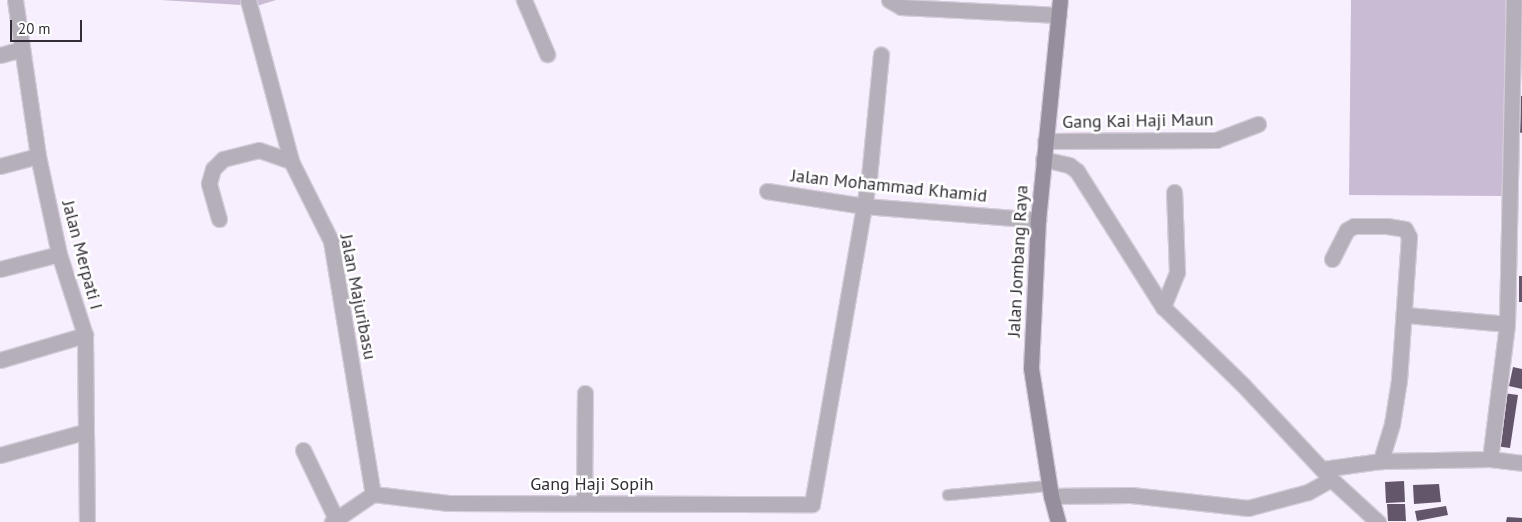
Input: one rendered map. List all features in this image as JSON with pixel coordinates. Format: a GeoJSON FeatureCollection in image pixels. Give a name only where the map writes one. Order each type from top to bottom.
{"type":"FeatureCollection","features":[{"type":"Feature","properties":{"kind":"main road","name":"Jalan Jombang Raya"},"geometry":{"type":"LineString","coordinates":[[1058,522],[1050,491],[1031,368],[1038,220],[1060,8]]}},
{"type":"Feature","properties":{"kind":"street","name":"Jalan Merpati I"},"geometry":{"type":"LineString","coordinates":[[15,0],[38,156],[60,254],[85,334],[84,432],[87,522]]}},
{"type":"Feature","properties":{"kind":"street","name":"Jalan Majuribasu"},"geometry":{"type":"LineString","coordinates":[[248,0],[292,161],[330,241],[374,494]]}},
{"type":"Feature","properties":{"kind":"street"},"geometry":{"type":"LineString","coordinates":[[524,0],[547,54]]}},
{"type":"Feature","properties":{"kind":"street"},"geometry":{"type":"LineString","coordinates":[[889,0],[901,7],[1060,8]]}},
{"type":"Feature","properties":{"kind":"street"},"geometry":{"type":"LineString","coordinates":[[1490,459],[1507,324],[1514,0]]}},
{"type":"Feature","properties":{"kind":"street"},"geometry":{"type":"LineString","coordinates":[[0,55],[22,49]]}},
{"type":"Feature","properties":{"kind":"street"},"geometry":{"type":"LineString","coordinates":[[864,206],[881,55]]}},
{"type":"Feature","properties":{"kind":"street","name":"Gang Kai Haji Maun"},"geometry":{"type":"LineString","coordinates":[[1045,141],[1216,140],[1258,124]]}},
{"type":"Feature","properties":{"kind":"street"},"geometry":{"type":"LineString","coordinates":[[220,219],[209,183],[213,169],[223,159],[259,150],[292,161]]}},
{"type":"Feature","properties":{"kind":"street"},"geometry":{"type":"LineString","coordinates":[[0,166],[38,156]]}},
{"type":"Feature","properties":{"kind":"street"},"geometry":{"type":"LineString","coordinates":[[1043,159],[1069,165],[1077,171],[1163,307],[1327,474],[1378,522]]}},
{"type":"Feature","properties":{"kind":"street","name":"Jalan Mohammad Khamid"},"geometry":{"type":"LineString","coordinates":[[767,191],[864,206],[1038,220]]}},
{"type":"Feature","properties":{"kind":"street"},"geometry":{"type":"LineString","coordinates":[[1163,307],[1178,272],[1174,192]]}},
{"type":"Feature","properties":{"kind":"street","name":"Gang Haji Sopih"},"geometry":{"type":"LineString","coordinates":[[374,494],[448,503],[812,504],[864,206]]}},
{"type":"Feature","properties":{"kind":"street"},"geometry":{"type":"LineString","coordinates":[[1332,258],[1347,230],[1354,226],[1387,226],[1405,229],[1409,238],[1405,315],[1392,424],[1381,461]]}},
{"type":"Feature","properties":{"kind":"street"},"geometry":{"type":"LineString","coordinates":[[0,269],[60,254]]}},
{"type":"Feature","properties":{"kind":"street"},"geometry":{"type":"LineString","coordinates":[[1405,315],[1507,324]]}},
{"type":"Feature","properties":{"kind":"street"},"geometry":{"type":"LineString","coordinates":[[0,360],[85,334]]}},
{"type":"Feature","properties":{"kind":"street"},"geometry":{"type":"LineString","coordinates":[[584,503],[585,393]]}},
{"type":"Feature","properties":{"kind":"street"},"geometry":{"type":"LineString","coordinates":[[0,455],[84,432]]}},
{"type":"Feature","properties":{"kind":"street"},"geometry":{"type":"LineString","coordinates":[[303,450],[334,521],[374,494]]}},
{"type":"Feature","properties":{"kind":"street"},"geometry":{"type":"LineString","coordinates":[[1050,491],[1130,495],[1248,508],[1308,492],[1327,474],[1381,461],[1490,459],[1522,463]]}},
{"type":"Feature","properties":{"kind":"lane"},"geometry":{"type":"LineString","coordinates":[[948,495],[1050,491]]}},
{"type":"Feature","properties":{"kind":"shaded area"},"geometry":{"type":"Polygon","coordinates":[[[161,0],[276,0],[257,6],[161,0]]]}},
{"type":"Feature","properties":{"kind":"shaded area"},"geometry":{"type":"Polygon","coordinates":[[[1351,0],[1506,0],[1504,196],[1349,195],[1351,0]]]}},
{"type":"Feature","properties":{"kind":"building"},"geometry":{"type":"Polygon","coordinates":[[[1520,96],[1522,96],[1522,133],[1518,132],[1520,96]]]}},
{"type":"Feature","properties":{"kind":"building"},"geometry":{"type":"Polygon","coordinates":[[[1519,276],[1522,276],[1522,302],[1519,302],[1519,276]]]}},
{"type":"Feature","properties":{"kind":"building"},"geometry":{"type":"Polygon","coordinates":[[[1513,367],[1522,369],[1522,389],[1509,386],[1513,367]]]}},
{"type":"Feature","properties":{"kind":"building"},"geometry":{"type":"Polygon","coordinates":[[[1503,393],[1518,395],[1510,448],[1495,446],[1503,393]]]}},
{"type":"Feature","properties":{"kind":"building"},"geometry":{"type":"Polygon","coordinates":[[[1404,481],[1405,502],[1386,503],[1385,482],[1404,481]]]}},
{"type":"Feature","properties":{"kind":"building"},"geometry":{"type":"Polygon","coordinates":[[[1439,484],[1441,502],[1414,504],[1413,485],[1439,484]]]}},
{"type":"Feature","properties":{"kind":"building"},"geometry":{"type":"Polygon","coordinates":[[[1387,504],[1405,504],[1406,521],[1388,521],[1387,504]]]}},
{"type":"Feature","properties":{"kind":"building"},"geometry":{"type":"Polygon","coordinates":[[[1446,506],[1448,515],[1417,521],[1415,511],[1446,506]]]}},
{"type":"Feature","properties":{"kind":"building"},"geometry":{"type":"Polygon","coordinates":[[[1507,517],[1522,518],[1522,522],[1506,522],[1507,517]]]}}]}
